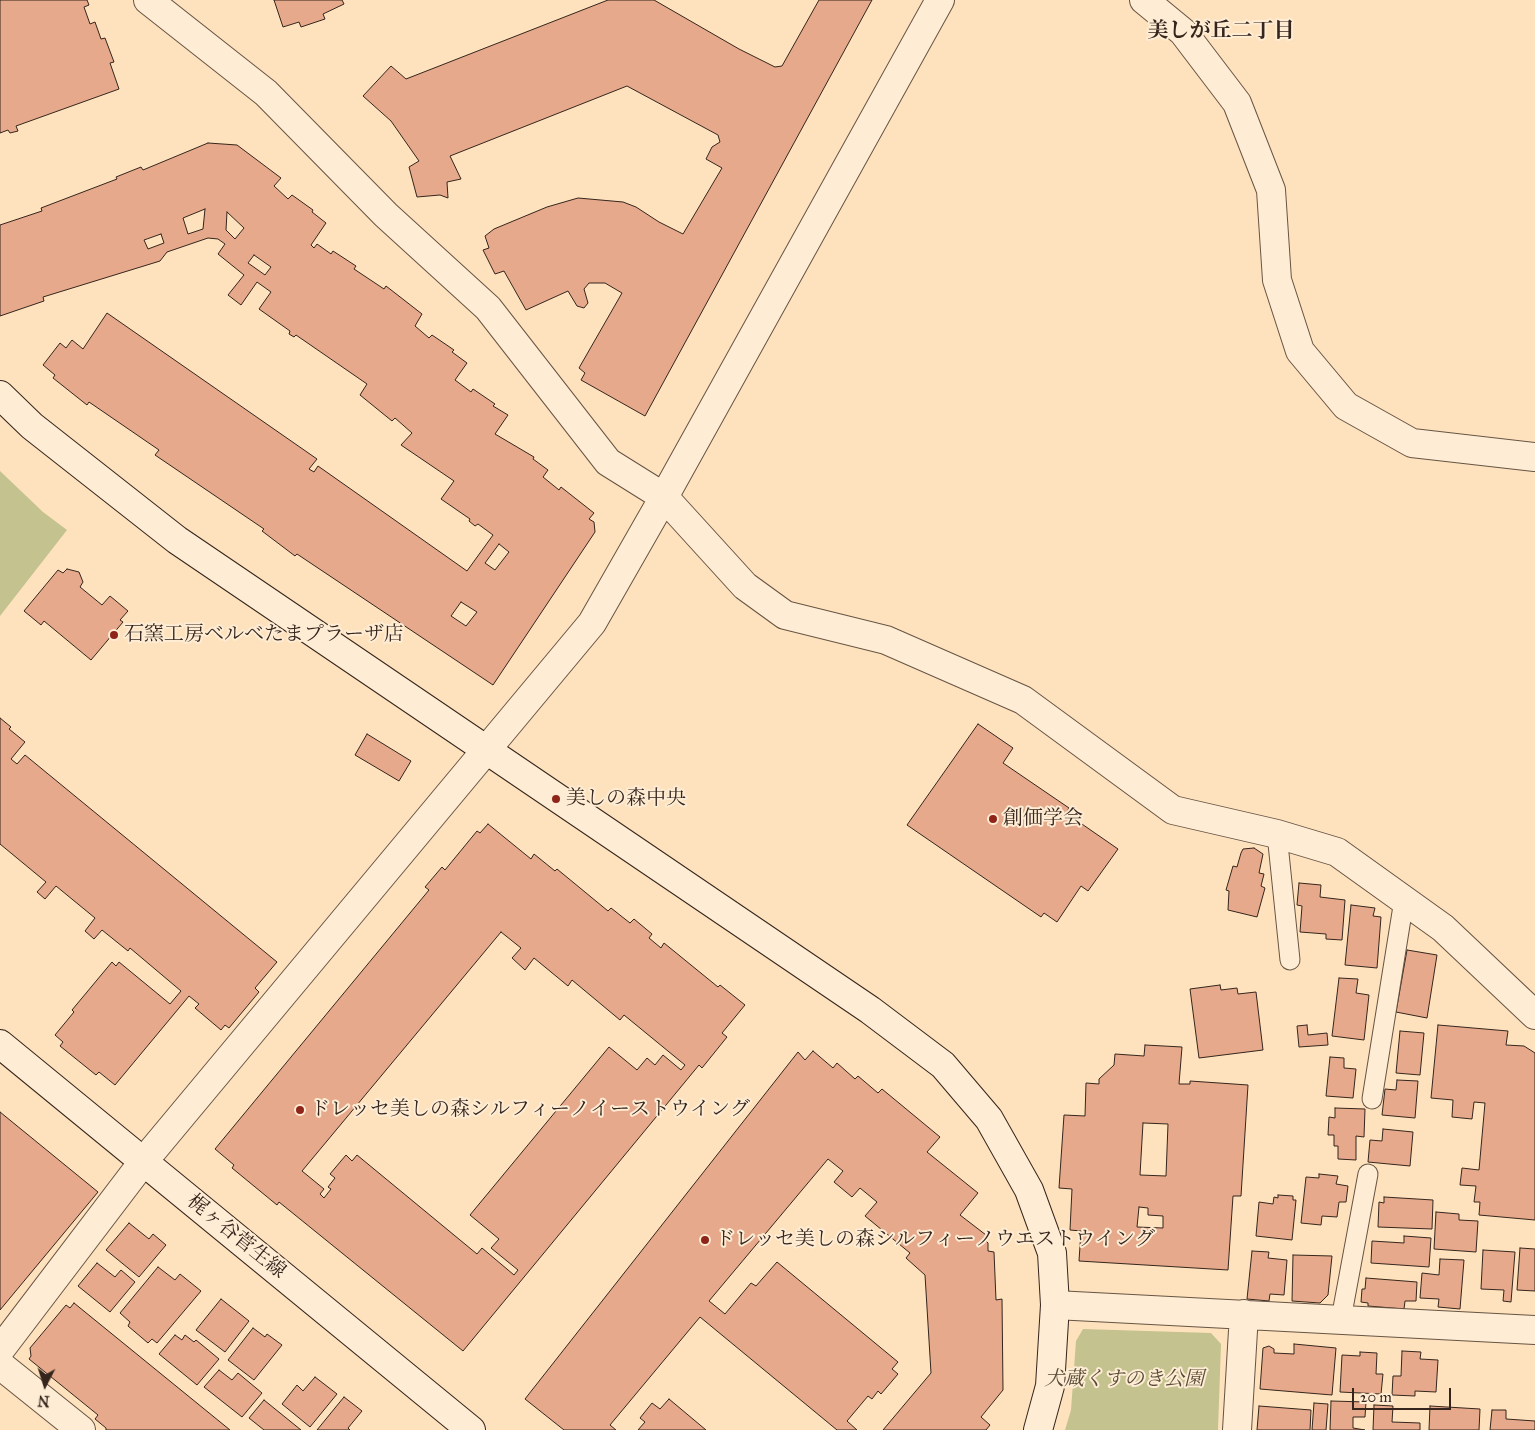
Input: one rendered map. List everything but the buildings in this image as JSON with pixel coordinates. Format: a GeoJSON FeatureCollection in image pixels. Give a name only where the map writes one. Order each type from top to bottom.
{"type":"FeatureCollection","features":[{"type":"Feature","properties":{"kind":"street"},"geometry":{"type":"LineString","coordinates":[[148,0],[266,93],[386,216],[488,308],[608,462],[664,497],[745,586],[785,615],[886,640],[1023,700],[1173,810],[1277,834],[1337,852],[1443,928],[1535,1015]]}},
{"type":"Feature","properties":{"kind":"street"},"geometry":{"type":"LineString","coordinates":[[0,1350],[143,1162],[592,624],[940,0]]}},
{"type":"Feature","properties":{"kind":"street"},"geometry":{"type":"LineString","coordinates":[[1144,0],[1183,32],[1237,103],[1271,190],[1277,280],[1300,351],[1346,406],[1412,443],[1535,457]]}},
{"type":"Feature","properties":{"kind":"street"},"geometry":{"type":"LineString","coordinates":[[0,395],[32,426],[177,540],[870,1010],[942,1064],[989,1119],[1030,1190],[1052,1253],[1055,1305],[1050,1386],[1038,1430]]}},
{"type":"Feature","properties":{"kind":"street","name":"梶ヶ谷菅生線"},"geometry":{"type":"LineString","coordinates":[[0,1044],[471,1430]]}},
{"type":"Feature","properties":{"kind":"street"},"geometry":{"type":"LineString","coordinates":[[1055,1305],[1535,1330]]}},
{"type":"Feature","properties":{"kind":"street"},"geometry":{"type":"LineString","coordinates":[[1237,1430],[1244,1314]]}},
{"type":"Feature","properties":{"kind":"street"},"geometry":{"type":"LineString","coordinates":[[0,1365],[81,1430]]}},
{"type":"Feature","properties":{"kind":"lane"},"geometry":{"type":"LineString","coordinates":[[1277,834],[1290,960]]}},
{"type":"Feature","properties":{"kind":"lane"},"geometry":{"type":"LineString","coordinates":[[1372,1099],[1404,900]]}},
{"type":"Feature","properties":{"kind":"lane"},"geometry":{"type":"LineString","coordinates":[[1341,1319],[1368,1174]]}},
{"type":"Feature","properties":{"kind":"green space"},"geometry":{"type":"Polygon","coordinates":[[[0,471],[43,512],[67,530],[0,616],[0,471]]]}},
{"type":"Feature","properties":{"kind":"green space","name":"犬蔵くすのき公園"},"geometry":{"type":"Polygon","coordinates":[[[1083,1329],[1211,1333],[1221,1344],[1218,1430],[1065,1430],[1071,1410],[1076,1341],[1083,1329]]]}},
{"type":"Feature","properties":{"kind":"place","name":"石窯工房ベルベたまプラーザ店"},"geometry":{"type":"Point","coordinates":[114,635]}},
{"type":"Feature","properties":{"kind":"place","name":"美しの森中央"},"geometry":{"type":"Point","coordinates":[556,799]}},
{"type":"Feature","properties":{"kind":"place","name":"創価学会"},"geometry":{"type":"Point","coordinates":[993,819]}},
{"type":"Feature","properties":{"kind":"place","name":"ドレッセ美しの森シルフィーノイーストウイング"},"geometry":{"type":"Point","coordinates":[300,1110]}},
{"type":"Feature","properties":{"kind":"place","name":"ドレッセ美しの森シルフィーノウエストウイング"},"geometry":{"type":"Point","coordinates":[705,1240]}},
{"type":"Feature","properties":{"kind":"district","name":"美しが丘二丁目"},"geometry":{"type":"Point","coordinates":[1221,32]}}]}
